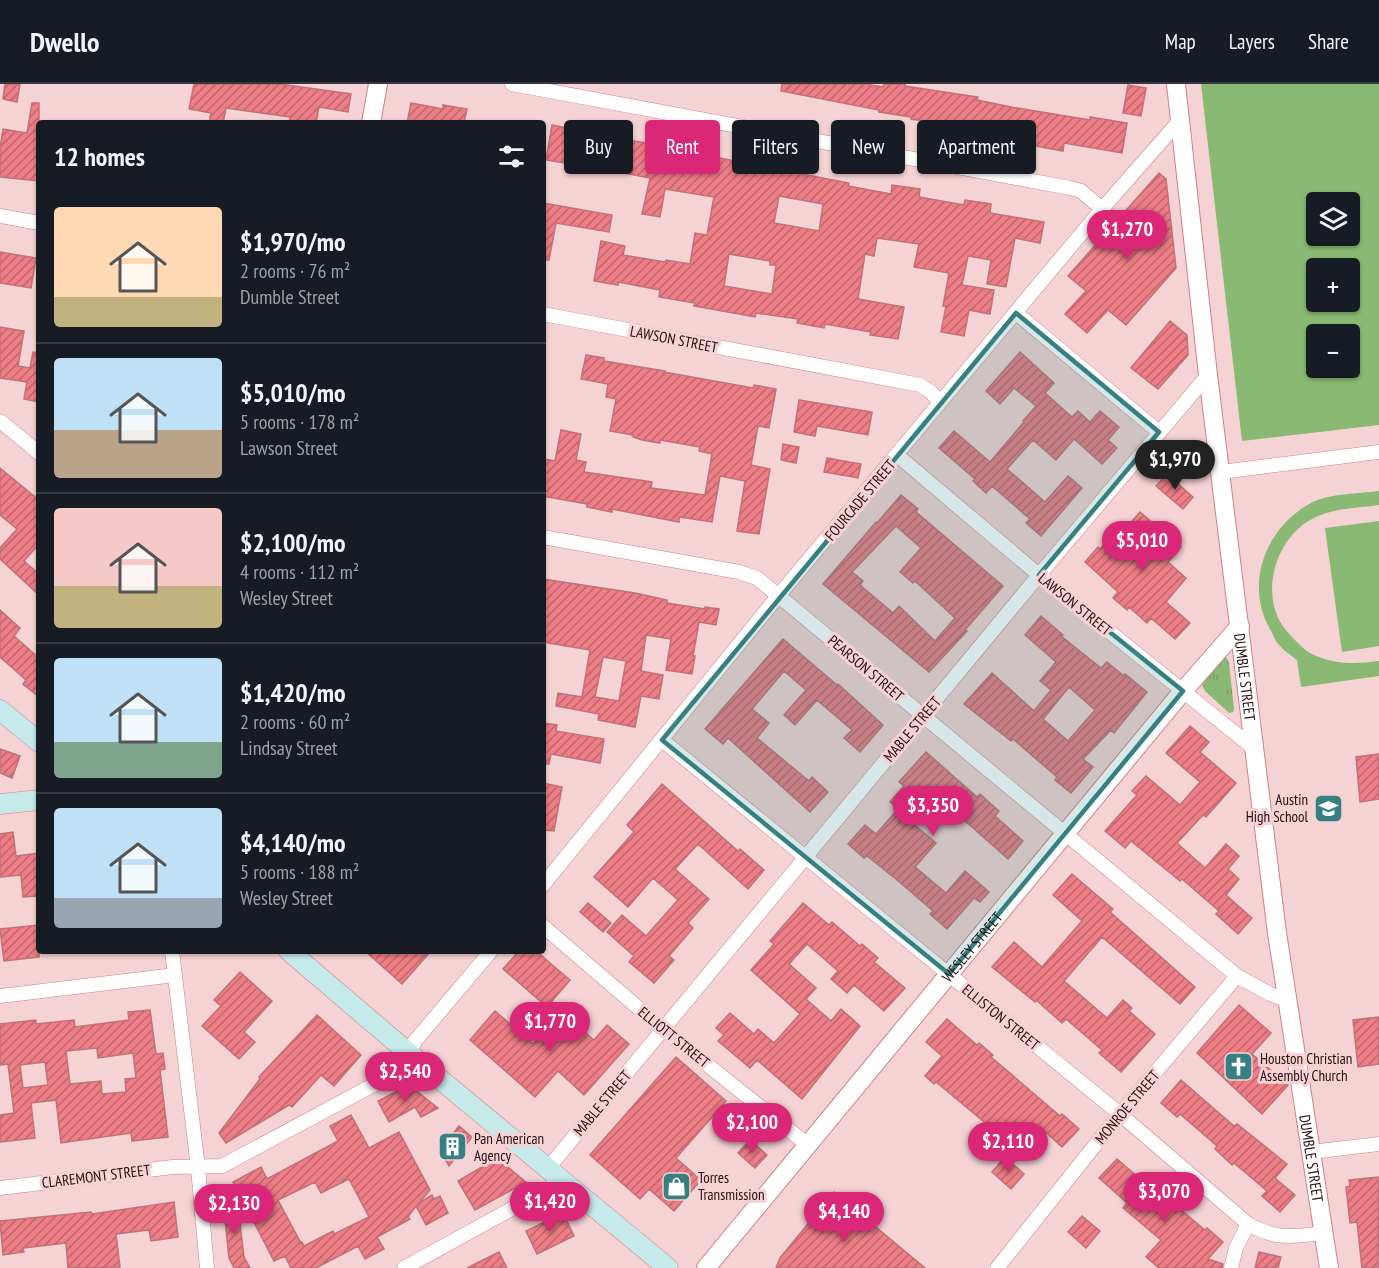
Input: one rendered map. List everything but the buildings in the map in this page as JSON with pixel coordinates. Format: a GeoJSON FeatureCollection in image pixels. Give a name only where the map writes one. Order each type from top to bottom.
{"type":"FeatureCollection","features":[{"type":"Feature","properties":{"kind":"main road"},"geometry":{"type":"LineString","coordinates":[[0,710],[36,740]]}},
{"type":"Feature","properties":{"kind":"main road"},"geometry":{"type":"LineString","coordinates":[[0,804],[36,800]]}},
{"type":"Feature","properties":{"kind":"main road"},"geometry":{"type":"LineString","coordinates":[[293,954],[668,1268]]}},
{"type":"Feature","properties":{"kind":"street"},"geometry":{"type":"LineString","coordinates":[[372,120],[378,84]]}},
{"type":"Feature","properties":{"kind":"street"},"geometry":{"type":"LineString","coordinates":[[512,84],[1070,188],[1088,196],[1102,209]]}},
{"type":"Feature","properties":{"kind":"street","name":"DUMBLE STREET"},"geometry":{"type":"LineString","coordinates":[[1176,84],[1208,375],[1277,933],[1329,1268]]}},
{"type":"Feature","properties":{"kind":"street","name":"FOURCADE STREET"},"geometry":{"type":"LineString","coordinates":[[546,880],[779,595],[1102,209],[1181,119]]}},
{"type":"Feature","properties":{"kind":"street"},"geometry":{"type":"LineString","coordinates":[[0,216],[36,222]]}},
{"type":"Feature","properties":{"kind":"street"},"geometry":{"type":"LineString","coordinates":[[1016,312],[1159,432]]}},
{"type":"Feature","properties":{"kind":"street","name":"LAWSON STREET"},"geometry":{"type":"LineString","coordinates":[[546,315],[920,385],[931,392],[940,403]]}},
{"type":"Feature","properties":{"kind":"street","name":"MABLE STREET"},"geometry":{"type":"LineString","coordinates":[[549,1167],[805,856],[1208,375]]}},
{"type":"Feature","properties":{"kind":"street"},"geometry":{"type":"LineString","coordinates":[[0,421],[36,450]]}},
{"type":"Feature","properties":{"kind":"street"},"geometry":{"type":"LineString","coordinates":[[1221,471],[1379,452]]}},
{"type":"Feature","properties":{"kind":"street","name":"LAWSON STREET"},"geometry":{"type":"LineString","coordinates":[[897,456],[1039,575],[1256,750]]}},
{"type":"Feature","properties":{"kind":"street","name":"PEARSON STREET"},"geometry":{"type":"LineString","coordinates":[[546,538],[739,572],[758,578],[1237,976],[1288,1001]]}},
{"type":"Feature","properties":{"kind":"street","name":"WESLEY STREET"},"geometry":{"type":"LineString","coordinates":[[706,1268],[1183,691],[1240,626]]}},
{"type":"Feature","properties":{"kind":"street","name":"ELLISTON STREET"},"geometry":{"type":"LineString","coordinates":[[662,740],[1120,1114],[1248,1224],[1266,1234],[1283,1237],[1325,1233]]}},
{"type":"Feature","properties":{"kind":"street","name":"ELLIOTT STREET"},"geometry":{"type":"LineString","coordinates":[[546,929],[664,1030],[808,1145]]}},
{"type":"Feature","properties":{"kind":"street"},"geometry":{"type":"LineString","coordinates":[[172,954],[198,1168],[207,1268]]}},
{"type":"Feature","properties":{"kind":"street"},"geometry":{"type":"LineString","coordinates":[[410,1053],[415,1041],[488,954]]}},
{"type":"Feature","properties":{"kind":"street"},"geometry":{"type":"LineString","coordinates":[[0,996],[175,975]]}},
{"type":"Feature","properties":{"kind":"street","name":"MONROE STREET"},"geometry":{"type":"LineString","coordinates":[[996,1268],[1120,1114],[1237,976]]}},
{"type":"Feature","properties":{"kind":"street","name":"CLAREMONT STREET"},"geometry":{"type":"LineString","coordinates":[[0,1188],[173,1167],[222,1166],[403,1069],[410,1053]]}},
{"type":"Feature","properties":{"kind":"street"},"geometry":{"type":"LineString","coordinates":[[1311,1152],[1379,1144]]}},
{"type":"Feature","properties":{"kind":"street"},"geometry":{"type":"LineString","coordinates":[[404,1268],[564,1180]]}},
{"type":"Feature","properties":{"kind":"street"},"geometry":{"type":"LineString","coordinates":[[1231,1268],[1236,1248],[1248,1224]]}},
{"type":"Feature","properties":{"kind":"highlighted area"},"geometry":{"type":"Polygon","coordinates":[[[1016,313],[1159,432],[1039,575],[1183,691],[949,974],[662,740],[1016,313]]]}},
{"type":"Feature","properties":{"kind":"green space"},"geometry":{"type":"Polygon","coordinates":[[[1201,84],[1379,84],[1379,425],[1242,441],[1201,84]]]}},
{"type":"Feature","properties":{"kind":"green space"},"geometry":{"type":"Polygon","coordinates":[[[1379,491],[1379,505],[1331,512],[1303,524],[1284,546],[1274,574],[1272,589],[1278,618],[1300,645],[1320,658],[1337,662],[1379,661],[1379,676],[1301,687],[1297,660],[1278,643],[1262,612],[1259,594],[1264,558],[1282,526],[1295,513],[1311,503],[1335,496],[1379,491]]]}},
{"type":"Feature","properties":{"kind":"green space"},"geometry":{"type":"Polygon","coordinates":[[[1379,521],[1379,646],[1342,652],[1325,528],[1379,521]]]}},
{"type":"Feature","properties":{"kind":"green space"},"geometry":{"type":"Polygon","coordinates":[[[1226,657],[1229,663],[1234,709],[1229,713],[1205,691],[1202,685],[1222,658],[1226,657]]]}},
{"type":"Feature","properties":{"kind":"place","name":"Austin High School"},"geometry":{"type":"Point","coordinates":[1329,808]}},
{"type":"Feature","properties":{"kind":"place","name":"Houston Christian Assembly Church"},"geometry":{"type":"Point","coordinates":[1239,1067]}},
{"type":"Feature","properties":{"kind":"place","name":"Pan American Agency"},"geometry":{"type":"Point","coordinates":[453,1147]}},
{"type":"Feature","properties":{"kind":"place","name":"Torres Transmission"},"geometry":{"type":"Point","coordinates":[677,1186]}}]}
